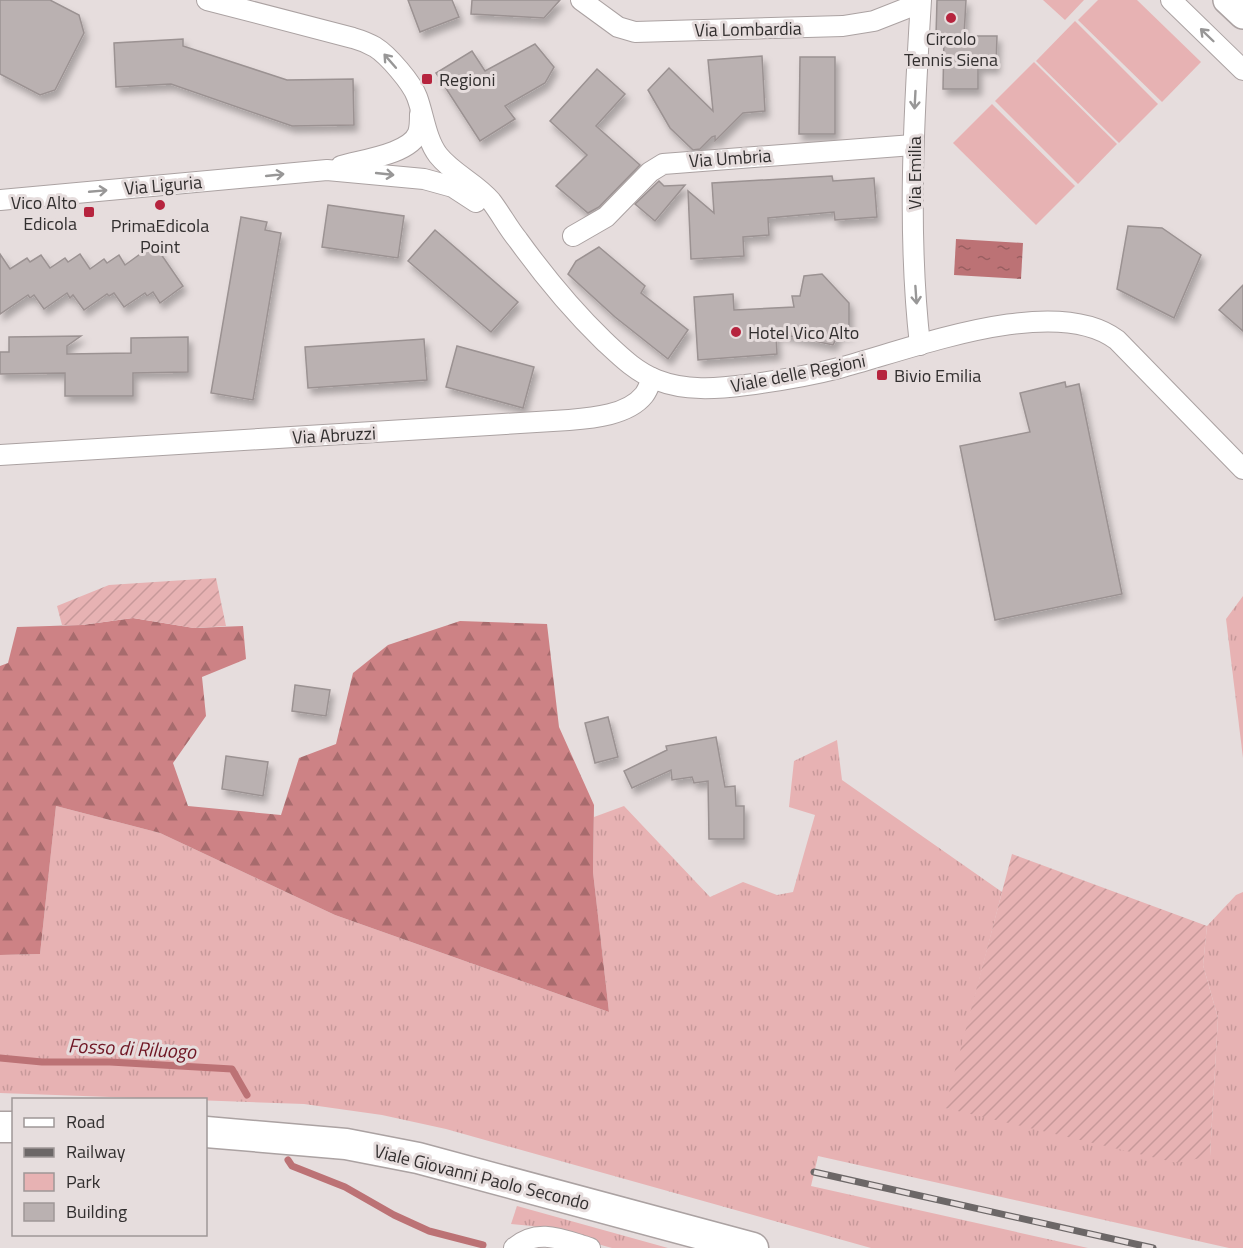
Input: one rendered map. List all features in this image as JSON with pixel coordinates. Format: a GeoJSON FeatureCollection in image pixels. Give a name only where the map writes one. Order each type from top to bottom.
{"type":"FeatureCollection","features":[{"type":"Feature","properties":{"kind":"main road","name":"Viale Giovanni Paolo Secondo"},"geometry":{"type":"LineString","coordinates":[[207,1132],[317,1141],[381,1150],[753,1248]]}},
{"type":"Feature","properties":{"kind":"street","name":"Viale delle Regioni"},"geometry":{"type":"LineString","coordinates":[[207,0],[337,33],[370,45],[384,55],[416,94],[437,153],[448,166],[487,197],[509,229],[579,316],[623,358],[652,378],[677,386],[695,388],[759,384],[836,369],[971,332],[1018,324],[1068,322],[1100,329],[1117,340],[1243,469]]}},
{"type":"Feature","properties":{"kind":"street","name":"Via Lombardia"},"geometry":{"type":"LineString","coordinates":[[580,0],[618,27],[635,32],[843,26],[874,21],[920,2]]}},
{"type":"Feature","properties":{"kind":"street"},"geometry":{"type":"LineString","coordinates":[[1171,0],[1243,70]]}},
{"type":"Feature","properties":{"kind":"street"},"geometry":{"type":"LineString","coordinates":[[1227,0],[1243,15]]}},
{"type":"Feature","properties":{"kind":"street","name":"Via Emilia"},"geometry":{"type":"LineString","coordinates":[[920,2],[913,145],[915,279],[920,345]]}},
{"type":"Feature","properties":{"kind":"street","name":"Via Liguria"},"geometry":{"type":"LineString","coordinates":[[327,170],[399,150],[409,145],[419,132],[421,110]]}},
{"type":"Feature","properties":{"kind":"street","name":"Via Umbria"},"geometry":{"type":"LineString","coordinates":[[573,236],[606,217],[650,171],[663,164],[913,145]]}},
{"type":"Feature","properties":{"kind":"street","name":"Via Liguria"},"geometry":{"type":"LineString","coordinates":[[0,200],[327,170],[403,176],[446,184],[473,199],[509,229]]}},
{"type":"Feature","properties":{"kind":"street","name":"Via Abruzzi"},"geometry":{"type":"LineString","coordinates":[[0,455],[577,420],[627,407],[643,396],[652,378]]}},
{"type":"Feature","properties":{"kind":"street"},"geometry":{"type":"LineString","coordinates":[[514,1248],[529,1238],[539,1236],[553,1237],[590,1248]]}},
{"type":"Feature","properties":{"kind":"green space"},"geometry":{"type":"Polygon","coordinates":[[[1043,0],[1084,0],[1065,20],[1043,0]]]}},
{"type":"Feature","properties":{"kind":"green space"},"geometry":{"type":"Polygon","coordinates":[[[1098,0],[1137,0],[1201,62],[1162,102],[1078,20],[1098,0]]]}},
{"type":"Feature","properties":{"kind":"green space"},"geometry":{"type":"Polygon","coordinates":[[[1075,21],[1158,104],[1119,143],[1036,61],[1075,21]]]}},
{"type":"Feature","properties":{"kind":"green space"},"geometry":{"type":"Polygon","coordinates":[[[1034,62],[1117,144],[1078,184],[995,101],[1034,62]]]}},
{"type":"Feature","properties":{"kind":"green space"},"geometry":{"type":"Polygon","coordinates":[[[992,104],[1075,186],[1036,225],[953,143],[992,104]]]}},
{"type":"Feature","properties":{"kind":"green space"},"geometry":{"type":"Polygon","coordinates":[[[216,578],[226,626],[194,628],[133,618],[82,625],[62,625],[57,606],[109,585],[216,578]]]}},
{"type":"Feature","properties":{"kind":"green space"},"geometry":{"type":"Polygon","coordinates":[[[1243,596],[1243,758],[1226,619],[1243,596]]]}},
{"type":"Feature","properties":{"kind":"green space"},"geometry":{"type":"Polygon","coordinates":[[[133,618],[194,628],[243,626],[246,659],[202,677],[206,716],[173,763],[188,806],[281,815],[299,758],[336,744],[353,673],[388,645],[460,621],[547,624],[559,727],[594,805],[593,872],[609,1012],[335,915],[160,833],[56,806],[40,954],[0,955],[0,666],[8,663],[17,627],[82,625],[133,618]]]}},
{"type":"Feature","properties":{"kind":"green space"},"geometry":{"type":"Polygon","coordinates":[[[837,740],[842,780],[1002,892],[946,1108],[1210,1156],[1218,1018],[1203,965],[1207,926],[1236,895],[1243,892],[1243,1248],[1229,1248],[818,1156],[811,1186],[1088,1248],[871,1248],[446,1129],[382,1115],[304,1104],[207,1100],[207,1098],[0,1093],[0,955],[40,954],[56,806],[160,833],[335,915],[609,1012],[593,872],[594,817],[624,806],[710,897],[743,882],[777,895],[793,892],[815,815],[789,807],[794,761],[837,740]]]}},
{"type":"Feature","properties":{"kind":"green space"},"geometry":{"type":"Polygon","coordinates":[[[1012,854],[1207,926],[1203,965],[1218,1018],[1210,1156],[1177,1163],[945,1108],[1012,854]]]}},
{"type":"Feature","properties":{"kind":"green space"},"geometry":{"type":"Polygon","coordinates":[[[517,1206],[668,1248],[612,1248],[532,1226],[511,1224],[517,1206]]]}},
{"type":"Feature","properties":{"kind":"water"},"geometry":{"type":"Polygon","coordinates":[[[956,239],[1023,243],[1021,279],[954,275],[956,239]]]}},
{"type":"Feature","properties":{"kind":"building"},"geometry":{"type":"Polygon","coordinates":[[[0,0],[50,0],[79,15],[84,33],[55,90],[40,95],[0,74],[0,0]]]}},
{"type":"Feature","properties":{"kind":"building"},"geometry":{"type":"Polygon","coordinates":[[[408,0],[452,0],[459,17],[420,32],[408,0]]]}},
{"type":"Feature","properties":{"kind":"building"},"geometry":{"type":"Polygon","coordinates":[[[472,0],[560,0],[544,18],[471,14],[472,0]]]}},
{"type":"Feature","properties":{"kind":"building"},"geometry":{"type":"Polygon","coordinates":[[[937,0],[966,0],[964,36],[997,36],[996,67],[978,67],[978,89],[943,89],[944,36],[936,36],[937,0]]]}},
{"type":"Feature","properties":{"kind":"building"},"geometry":{"type":"Polygon","coordinates":[[[183,39],[183,46],[287,80],[353,79],[354,125],[292,126],[171,84],[116,87],[114,43],[183,39]]]}},
{"type":"Feature","properties":{"kind":"building"},"geometry":{"type":"Polygon","coordinates":[[[535,44],[554,67],[545,83],[505,106],[515,119],[480,141],[436,73],[472,51],[485,71],[535,44]]]}},
{"type":"Feature","properties":{"kind":"building"},"geometry":{"type":"Polygon","coordinates":[[[762,56],[765,111],[743,113],[715,141],[715,136],[700,149],[693,150],[670,128],[648,90],[669,68],[713,111],[708,60],[762,56]]]}},
{"type":"Feature","properties":{"kind":"building"},"geometry":{"type":"Polygon","coordinates":[[[800,57],[835,57],[835,134],[799,134],[800,57]]]}},
{"type":"Feature","properties":{"kind":"building"},"geometry":{"type":"Polygon","coordinates":[[[597,69],[625,94],[596,126],[640,165],[599,207],[588,213],[556,186],[587,155],[550,121],[597,69]]]}},
{"type":"Feature","properties":{"kind":"building"},"geometry":{"type":"Polygon","coordinates":[[[832,176],[833,181],[874,178],[877,217],[835,220],[834,212],[768,218],[769,235],[743,237],[744,256],[691,259],[688,191],[714,213],[712,183],[832,176]]]}},
{"type":"Feature","properties":{"kind":"building"},"geometry":{"type":"Polygon","coordinates":[[[659,181],[664,186],[685,185],[655,221],[635,204],[659,181]]]}},
{"type":"Feature","properties":{"kind":"building"},"geometry":{"type":"Polygon","coordinates":[[[328,205],[404,216],[398,258],[322,247],[328,205]]]}},
{"type":"Feature","properties":{"kind":"building"},"geometry":{"type":"Polygon","coordinates":[[[241,217],[267,222],[265,230],[281,233],[253,400],[211,393],[241,217]]]}},
{"type":"Feature","properties":{"kind":"building"},"geometry":{"type":"Polygon","coordinates":[[[1128,226],[1162,228],[1201,255],[1174,318],[1117,289],[1128,226]]]}},
{"type":"Feature","properties":{"kind":"building"},"geometry":{"type":"Polygon","coordinates":[[[435,230],[518,302],[491,332],[408,261],[435,230]]]}},
{"type":"Feature","properties":{"kind":"building"},"geometry":{"type":"Polygon","coordinates":[[[154,244],[183,286],[160,303],[153,292],[147,296],[145,293],[124,307],[114,293],[109,296],[107,294],[84,310],[73,295],[70,298],[67,293],[44,309],[34,295],[30,298],[28,295],[0,314],[0,254],[10,269],[27,258],[30,262],[41,255],[50,268],[65,258],[68,262],[80,254],[90,269],[104,259],[107,263],[119,255],[125,265],[154,244]]]}},
{"type":"Feature","properties":{"kind":"building"},"geometry":{"type":"Polygon","coordinates":[[[599,247],[645,286],[641,293],[688,330],[668,359],[615,317],[568,274],[576,261],[599,247]]]}},
{"type":"Feature","properties":{"kind":"building"},"geometry":{"type":"Polygon","coordinates":[[[822,274],[849,303],[849,334],[839,333],[833,345],[776,333],[777,354],[698,360],[694,297],[733,294],[734,310],[794,307],[792,296],[800,296],[804,276],[822,274]]]}},
{"type":"Feature","properties":{"kind":"building"},"geometry":{"type":"Polygon","coordinates":[[[1243,285],[1243,331],[1219,310],[1243,285]]]}},
{"type":"Feature","properties":{"kind":"building"},"geometry":{"type":"Polygon","coordinates":[[[81,336],[67,346],[67,354],[131,353],[131,338],[188,337],[188,372],[133,373],[133,396],[65,396],[65,373],[0,374],[0,352],[9,352],[9,337],[81,336]]]}},
{"type":"Feature","properties":{"kind":"building"},"geometry":{"type":"Polygon","coordinates":[[[424,339],[427,380],[308,388],[305,347],[424,339]]]}},
{"type":"Feature","properties":{"kind":"building"},"geometry":{"type":"Polygon","coordinates":[[[457,346],[534,367],[523,408],[446,387],[457,346]]]}},
{"type":"Feature","properties":{"kind":"building"},"geometry":{"type":"Polygon","coordinates":[[[1065,382],[1066,387],[1079,384],[1122,594],[995,620],[960,446],[1030,432],[1020,393],[1065,382]]]}},
{"type":"Feature","properties":{"kind":"building"},"geometry":{"type":"Polygon","coordinates":[[[295,685],[330,690],[326,716],[292,711],[295,685]]]}},
{"type":"Feature","properties":{"kind":"building"},"geometry":{"type":"Polygon","coordinates":[[[608,717],[618,757],[595,763],[585,723],[608,717]]]}},
{"type":"Feature","properties":{"kind":"building"},"geometry":{"type":"Polygon","coordinates":[[[716,737],[725,787],[735,786],[736,806],[744,806],[744,839],[709,839],[708,781],[694,783],[692,777],[672,780],[671,770],[632,788],[624,771],[667,750],[666,746],[716,737]]]}},
{"type":"Feature","properties":{"kind":"building"},"geometry":{"type":"Polygon","coordinates":[[[226,756],[268,762],[263,796],[222,789],[226,756]]]}},
{"type":"Feature","properties":{"kind":"waterway","name":"Fosso di Riluogo"},"geometry":{"type":"LineString","coordinates":[[0,1058],[42,1062],[110,1062],[232,1069],[247,1095]]}},
{"type":"Feature","properties":{"kind":"waterway","name":"Fosso di Riluogo"},"geometry":{"type":"LineString","coordinates":[[288,1160],[292,1166],[345,1187],[394,1215],[429,1231],[483,1245]]}},
{"type":"Feature","properties":{"kind":"railway"},"geometry":{"type":"LineString","coordinates":[[814,1172],[1153,1248]]}},
{"type":"Feature","properties":{"kind":"place","name":"Circolo Tennis Siena"},"geometry":{"type":"Point","coordinates":[951,18]}},
{"type":"Feature","properties":{"kind":"place","name":"Regioni"},"geometry":{"type":"Point","coordinates":[427,79]}},
{"type":"Feature","properties":{"kind":"place","name":"PrimaEdicola Point"},"geometry":{"type":"Point","coordinates":[160,205]}},
{"type":"Feature","properties":{"kind":"place","name":"Vico Alto Edicola"},"geometry":{"type":"Point","coordinates":[89,212]}},
{"type":"Feature","properties":{"kind":"place","name":"Hotel Vico Alto"},"geometry":{"type":"Point","coordinates":[736,332]}},
{"type":"Feature","properties":{"kind":"place","name":"Bivio Emilia"},"geometry":{"type":"Point","coordinates":[882,375]}}]}
